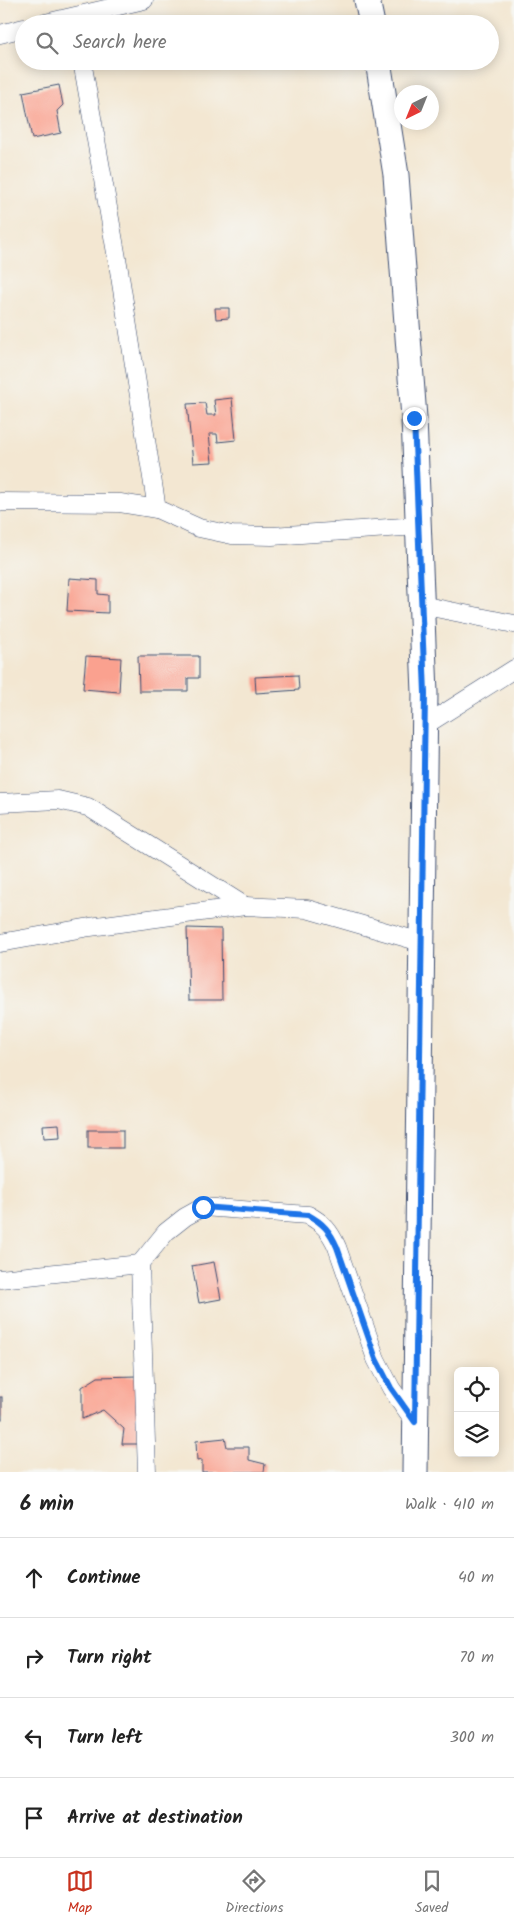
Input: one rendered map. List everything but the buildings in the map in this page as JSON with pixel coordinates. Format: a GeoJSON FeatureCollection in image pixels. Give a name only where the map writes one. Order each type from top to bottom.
{"type":"FeatureCollection","features":[{"type":"Feature","properties":{"kind":"main road"},"geometry":{"type":"LineString","coordinates":[[367,0],[370,15]]}},
{"type":"Feature","properties":{"kind":"main road"},"geometry":{"type":"LineString","coordinates":[[379,70],[396,175],[414,418],[421,606],[424,726],[415,1472]]}},
{"type":"Feature","properties":{"kind":"street"},"geometry":{"type":"LineString","coordinates":[[73,13],[144,0]]}},
{"type":"Feature","properties":{"kind":"street"},"geometry":{"type":"LineString","coordinates":[[0,34],[15,30]]}},
{"type":"Feature","properties":{"kind":"street"},"geometry":{"type":"LineString","coordinates":[[84,70],[118,264],[157,509]]}},
{"type":"Feature","properties":{"kind":"street"},"geometry":{"type":"LineString","coordinates":[[0,502],[120,503],[157,509],[199,528],[232,534],[272,536],[418,526]]}},
{"type":"Feature","properties":{"kind":"street"},"geometry":{"type":"LineString","coordinates":[[421,606],[514,624]]}},
{"type":"Feature","properties":{"kind":"street"},"geometry":{"type":"LineString","coordinates":[[424,726],[514,670]]}},
{"type":"Feature","properties":{"kind":"street"},"geometry":{"type":"LineString","coordinates":[[0,804],[58,800],[88,807],[245,906]]}},
{"type":"Feature","properties":{"kind":"street"},"geometry":{"type":"LineString","coordinates":[[0,943],[90,927],[245,906],[307,908],[421,942]]}},
{"type":"Feature","properties":{"kind":"street"},"geometry":{"type":"LineString","coordinates":[[147,1472],[140,1264],[166,1232],[185,1217],[203,1207],[308,1215],[321,1222],[331,1232],[376,1359],[391,1388],[415,1422]]}},
{"type":"Feature","properties":{"kind":"street"},"geometry":{"type":"LineString","coordinates":[[0,1279],[140,1264]]}},
{"type":"Feature","properties":{"kind":"route"},"geometry":{"type":"LineString","coordinates":[[203,1207],[308,1215],[321,1222],[331,1232],[376,1359],[391,1388],[415,1422],[425,693],[414,418]]}}]}
